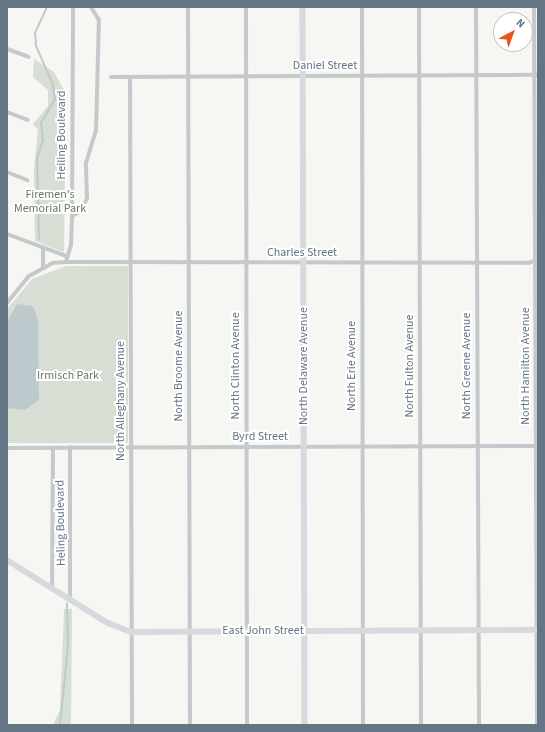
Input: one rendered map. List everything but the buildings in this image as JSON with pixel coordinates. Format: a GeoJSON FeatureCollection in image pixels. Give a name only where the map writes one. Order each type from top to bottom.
{"type":"FeatureCollection","features":[{"type":"Feature","properties":{"kind":"street","name":"Heiling Boulevard"},"geometry":{"type":"LineString","coordinates":[[66,262],[66,256],[71,245],[72,216],[73,7]]}},
{"type":"Feature","properties":{"kind":"street"},"geometry":{"type":"LineString","coordinates":[[72,216],[81,211],[87,198],[86,164],[96,131],[99,20],[91,7]]}},
{"type":"Feature","properties":{"kind":"street","name":"North Broome Avenue"},"geometry":{"type":"LineString","coordinates":[[188,7],[190,725]]}},
{"type":"Feature","properties":{"kind":"street","name":"North Clinton Avenue"},"geometry":{"type":"LineString","coordinates":[[246,7],[247,725]]}},
{"type":"Feature","properties":{"kind":"street","name":"North Delaware Avenue"},"geometry":{"type":"LineString","coordinates":[[304,7],[305,725]]}},
{"type":"Feature","properties":{"kind":"street","name":"North Erie Avenue"},"geometry":{"type":"LineString","coordinates":[[362,7],[363,725]]}},
{"type":"Feature","properties":{"kind":"street","name":"North Fulton Avenue"},"geometry":{"type":"LineString","coordinates":[[419,7],[421,725]]}},
{"type":"Feature","properties":{"kind":"street","name":"North Greene Avenue"},"geometry":{"type":"LineString","coordinates":[[476,7],[479,725]]}},
{"type":"Feature","properties":{"kind":"street","name":"North Hamilton Avenue"},"geometry":{"type":"LineString","coordinates":[[534,7],[537,260],[537,725]]}},
{"type":"Feature","properties":{"kind":"street"},"geometry":{"type":"LineString","coordinates":[[7,49],[29,57]]}},
{"type":"Feature","properties":{"kind":"street","name":"Daniel Street"},"geometry":{"type":"LineString","coordinates":[[111,77],[419,77],[536,75]]}},
{"type":"Feature","properties":{"kind":"street","name":"North Alleghany Avenue"},"geometry":{"type":"LineString","coordinates":[[130,77],[132,725]]}},
{"type":"Feature","properties":{"kind":"street"},"geometry":{"type":"LineString","coordinates":[[7,112],[28,120]]}},
{"type":"Feature","properties":{"kind":"street"},"geometry":{"type":"LineString","coordinates":[[7,172],[27,180]]}},
{"type":"Feature","properties":{"kind":"street"},"geometry":{"type":"LineString","coordinates":[[7,234],[66,256]]}},
{"type":"Feature","properties":{"kind":"street"},"geometry":{"type":"LineString","coordinates":[[43,247],[43,268]]}},
{"type":"Feature","properties":{"kind":"street","name":"Charles Street"},"geometry":{"type":"LineString","coordinates":[[9,296],[29,276],[43,268],[66,262],[131,264],[528,263],[537,260]]}},
{"type":"Feature","properties":{"kind":"street"},"geometry":{"type":"LineString","coordinates":[[7,303],[9,296]]}},
{"type":"Feature","properties":{"kind":"street","name":"Byrd Street"},"geometry":{"type":"LineString","coordinates":[[7,448],[537,446]]}},
{"type":"Feature","properties":{"kind":"street","name":"Heling Boulevard"},"geometry":{"type":"LineString","coordinates":[[70,447],[70,599]]}},
{"type":"Feature","properties":{"kind":"street","name":"Heling Boulevard"},"geometry":{"type":"LineString","coordinates":[[52,588],[53,448]]}},
{"type":"Feature","properties":{"kind":"street","name":"East John Street"},"geometry":{"type":"LineString","coordinates":[[7,560],[70,599],[132,632],[538,630]]}},
{"type":"Feature","properties":{"kind":"green space","name":"Firemen's Memorial Park"},"geometry":{"type":"Polygon","coordinates":[[[34,59],[54,72],[64,90],[65,115],[56,137],[61,150],[59,160],[65,162],[64,252],[35,241],[34,168],[38,130],[33,124],[48,106],[48,90],[33,77],[34,59]]]}},
{"type":"Feature","properties":{"kind":"green space","name":"Irmisch Park"},"geometry":{"type":"Polygon","coordinates":[[[66,266],[128,266],[128,443],[7,443],[7,309],[32,279],[66,266]]]}},
{"type":"Feature","properties":{"kind":"green space"},"geometry":{"type":"Polygon","coordinates":[[[64,609],[72,609],[71,725],[53,725],[60,710],[64,609]]]}},
{"type":"Feature","properties":{"kind":"shaded area"},"geometry":{"type":"Polygon","coordinates":[[[17,304],[33,306],[38,320],[39,400],[25,410],[7,408],[7,322],[17,304]]]}},
{"type":"Feature","properties":{"kind":"waterway"},"geometry":{"type":"LineString","coordinates":[[39,239],[37,158],[43,141],[41,123],[55,100],[53,85],[36,46],[35,33],[47,7]]}},
{"type":"Feature","properties":{"kind":"waterway"},"geometry":{"type":"LineString","coordinates":[[60,725],[68,646],[67,604]]}}]}
